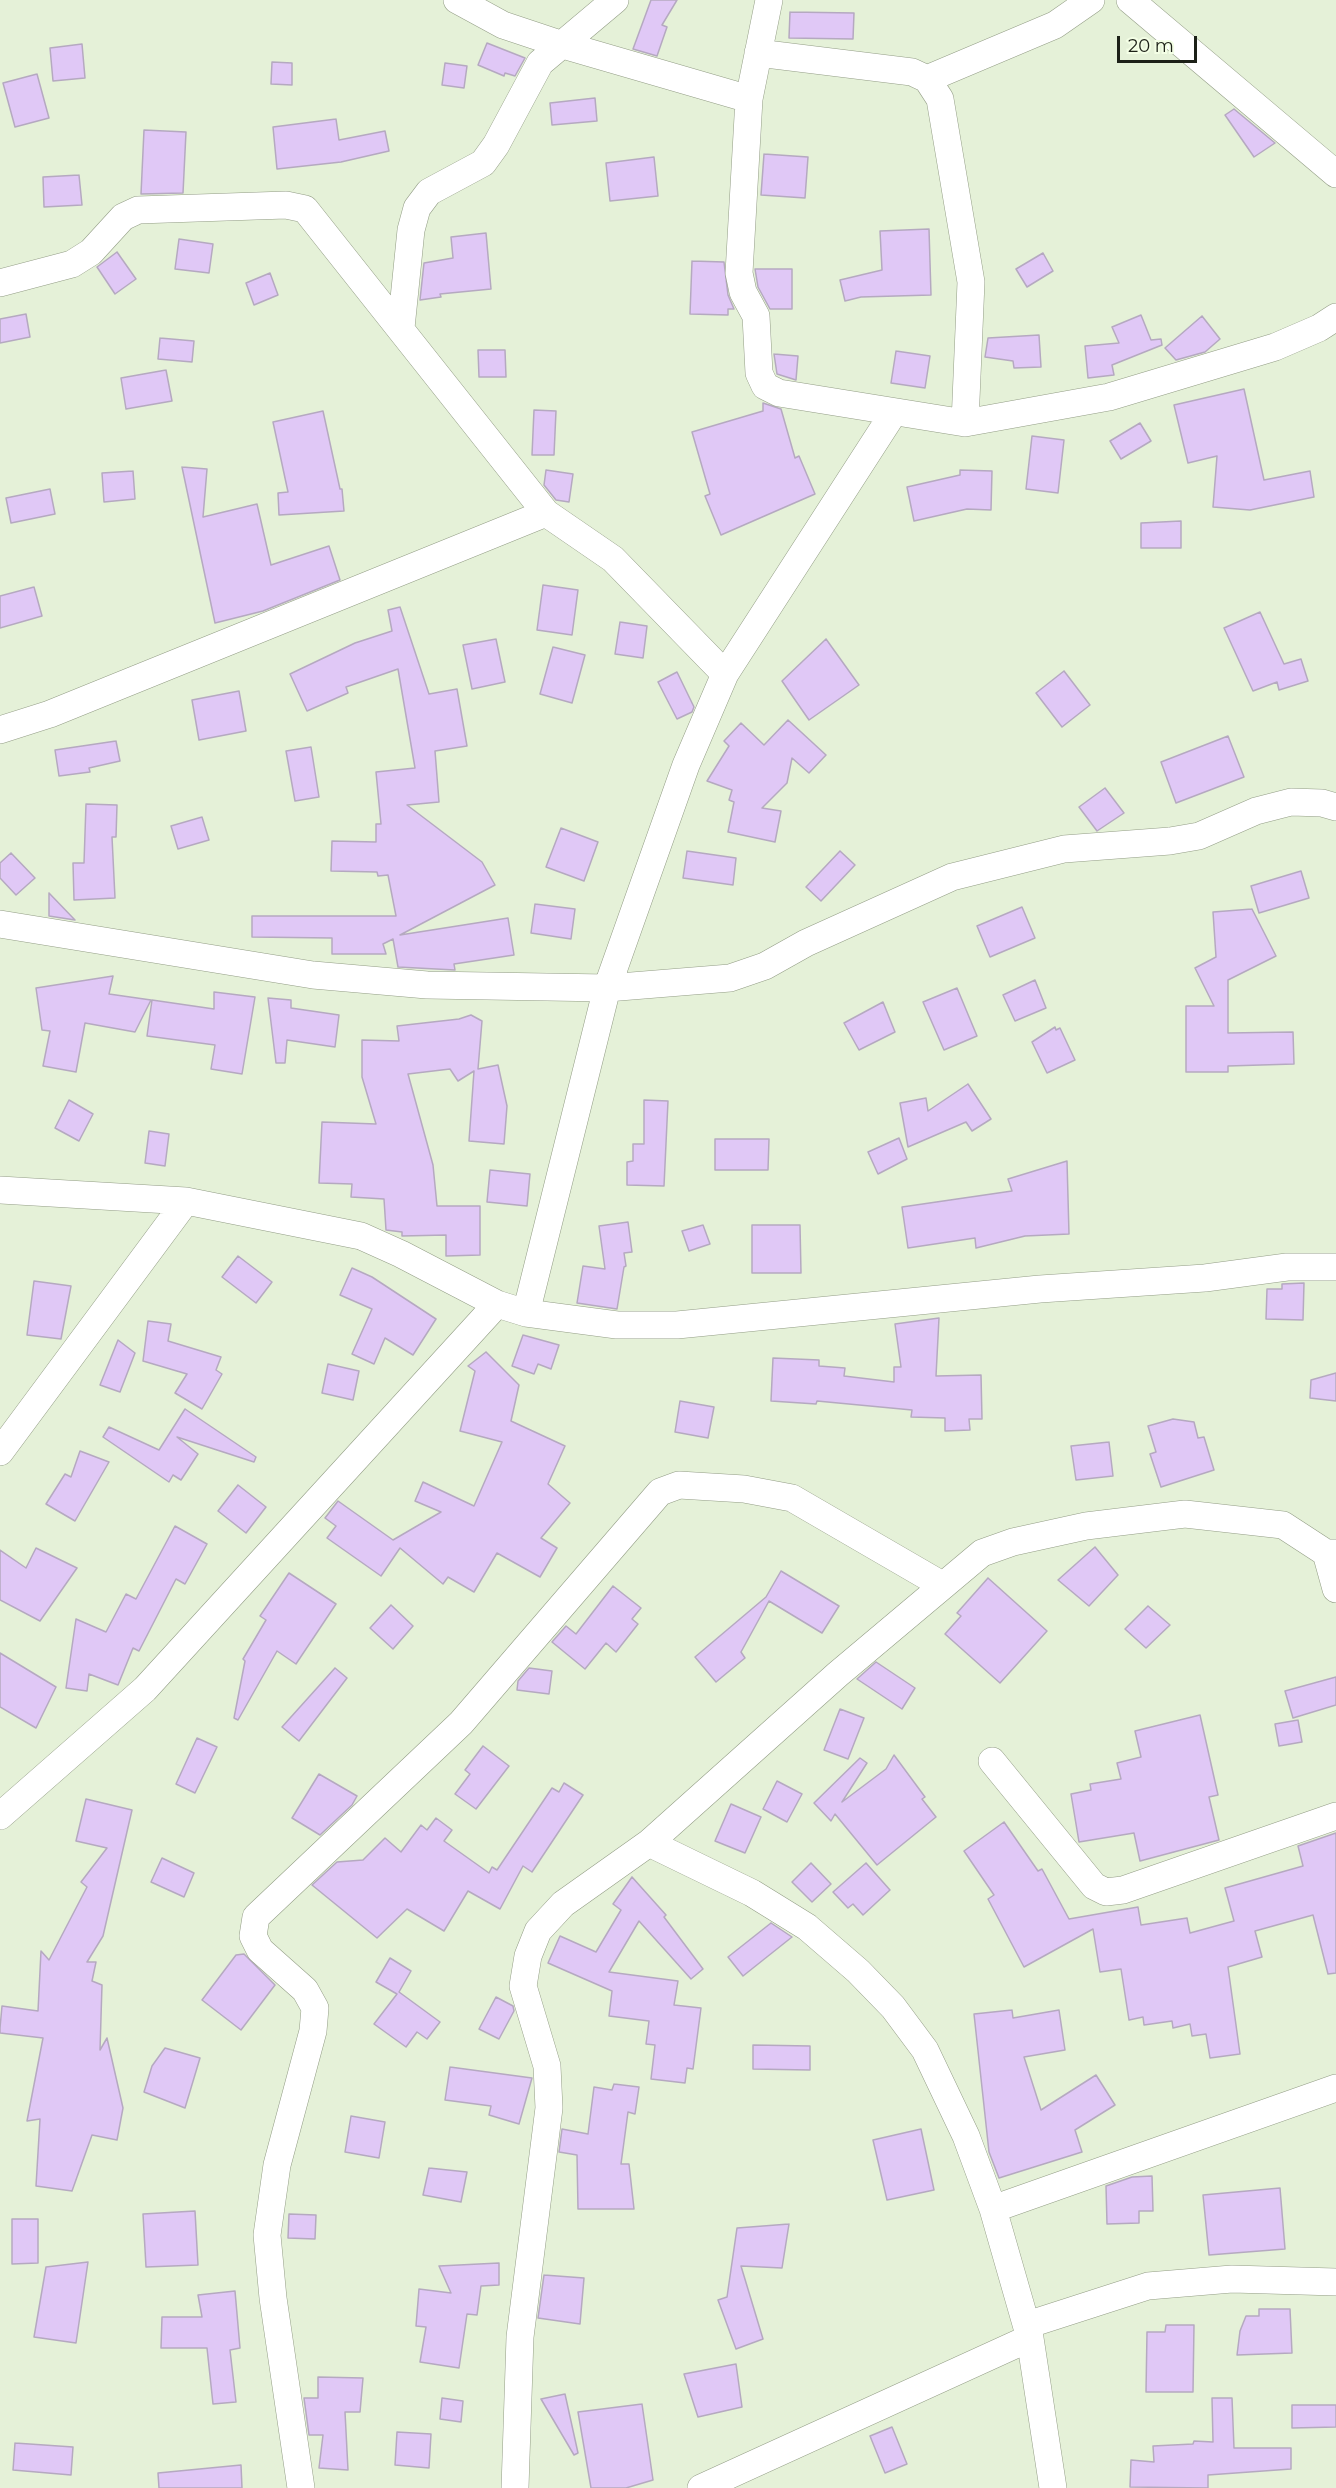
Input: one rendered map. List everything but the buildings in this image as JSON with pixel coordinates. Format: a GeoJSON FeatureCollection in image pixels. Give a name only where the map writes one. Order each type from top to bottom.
{"type":"FeatureCollection","features":[{"type":"Feature","properties":{"kind":"street"},"geometry":{"type":"LineString","coordinates":[[457,0],[503,25],[563,45],[749,99]]}},
{"type":"Feature","properties":{"kind":"street"},"geometry":{"type":"LineString","coordinates":[[401,328],[411,230],[417,208],[429,192],[483,163],[496,146],[540,63],[615,0]]}},
{"type":"Feature","properties":{"kind":"street"},"geometry":{"type":"LineString","coordinates":[[769,0],[749,99],[739,273],[743,292],[756,316],[759,372],[765,386],[779,393],[965,423],[1109,397],[1275,346],[1318,328],[1336,317]]}},
{"type":"Feature","properties":{"kind":"street"},"geometry":{"type":"LineString","coordinates":[[927,79],[1055,25],[1090,0]]}},
{"type":"Feature","properties":{"kind":"street"},"geometry":{"type":"LineString","coordinates":[[1130,0],[1336,174]]}},
{"type":"Feature","properties":{"kind":"street"},"geometry":{"type":"LineString","coordinates":[[758,54],[912,72],[927,79],[940,99],[971,282],[965,423]]}},
{"type":"Feature","properties":{"kind":"street"},"geometry":{"type":"LineString","coordinates":[[0,283],[72,264],[91,252],[123,217],[138,210],[286,205],[305,209],[546,513],[613,559],[725,674]]}},
{"type":"Feature","properties":{"kind":"street"},"geometry":{"type":"LineString","coordinates":[[526,1313],[607,988],[671,803],[725,674],[894,412]]}},
{"type":"Feature","properties":{"kind":"street"},"geometry":{"type":"LineString","coordinates":[[0,730],[50,714],[546,513]]}},
{"type":"Feature","properties":{"kind":"street"},"geometry":{"type":"LineString","coordinates":[[0,924],[313,975],[427,985],[607,988],[730,978],[765,966],[806,943],[952,878],[1064,849],[1170,842],[1199,836],[1257,811],[1291,802],[1322,803],[1336,807]]}},
{"type":"Feature","properties":{"kind":"street"},"geometry":{"type":"LineString","coordinates":[[0,1190],[186,1201],[361,1236],[402,1254],[497,1304],[526,1313],[616,1326],[677,1325],[1040,1289],[1205,1278],[1287,1267],[1336,1267]]}},
{"type":"Feature","properties":{"kind":"street"},"geometry":{"type":"LineString","coordinates":[[0,1452],[186,1201]]}},
{"type":"Feature","properties":{"kind":"street"},"geometry":{"type":"LineString","coordinates":[[0,1816],[144,1689],[497,1304]]}},
{"type":"Feature","properties":{"kind":"street"},"geometry":{"type":"LineString","coordinates":[[301,2488],[267,2235],[277,2165],[313,2031],[315,2008],[305,1990],[260,1950],[252,1936],[256,1917],[461,1722],[660,1492],[679,1485],[744,1489],[792,1498],[942,1586]]}},
{"type":"Feature","properties":{"kind":"street"},"geometry":{"type":"LineString","coordinates":[[515,2488],[520,2337],[549,2108],[547,2066],[523,1986],[528,1956],[538,1932],[563,1904],[649,1843],[982,1553],[1013,1542],[1086,1526],[1185,1514],[1283,1525],[1331,1553],[1336,1589]]}},
{"type":"Feature","properties":{"kind":"street"},"geometry":{"type":"LineString","coordinates":[[992,1761],[1094,1886],[1106,1892],[1123,1890],[1336,1816]]}},
{"type":"Feature","properties":{"kind":"street"},"geometry":{"type":"LineString","coordinates":[[649,1843],[752,1893],[807,1927],[858,1971],[893,2007],[925,2050],[966,2136],[993,2210],[1028,2331],[1053,2488]]}},
{"type":"Feature","properties":{"kind":"street"},"geometry":{"type":"LineString","coordinates":[[993,2210],[1336,2088]]}},
{"type":"Feature","properties":{"kind":"street"},"geometry":{"type":"LineString","coordinates":[[700,2488],[1028,2331],[1148,2286],[1232,2278],[1336,2282]]}}]}
